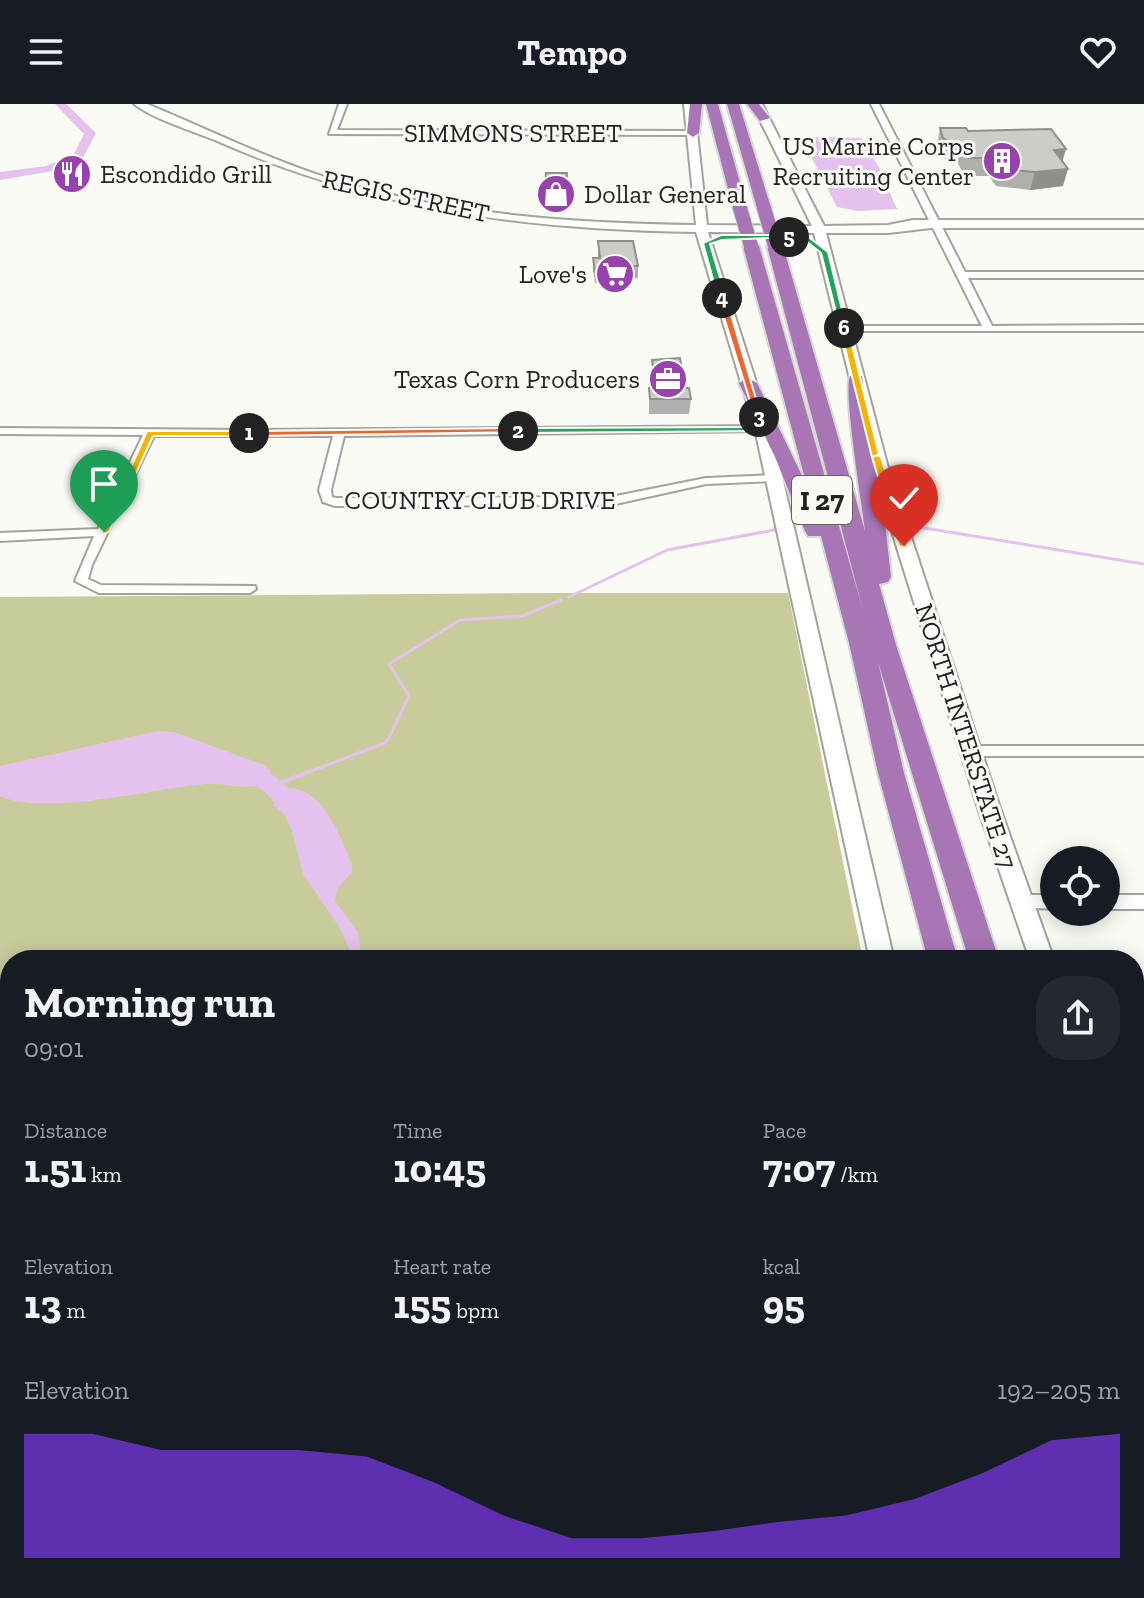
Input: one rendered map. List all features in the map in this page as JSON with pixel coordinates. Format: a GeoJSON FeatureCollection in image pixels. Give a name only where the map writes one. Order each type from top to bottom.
{"type":"FeatureCollection","features":[{"type":"Feature","properties":{"kind":"highway"},"geometry":{"type":"LineString","coordinates":[[693,133],[696,104]]}},
{"type":"Feature","properties":{"kind":"highway","name":"I 27"},"geometry":{"type":"LineString","coordinates":[[712,104],[868,669],[887,756],[940,950]]}},
{"type":"Feature","properties":{"kind":"highway","name":"I 27"},"geometry":{"type":"LineString","coordinates":[[733,104],[822,409],[884,645],[981,950]]}},
{"type":"Feature","properties":{"kind":"highway"},"geometry":{"type":"LineString","coordinates":[[856,380],[855,392],[870,477],[886,615],[884,645]]}},
{"type":"Feature","properties":{"kind":"highway"},"geometry":{"type":"LineString","coordinates":[[748,383],[812,519],[829,566],[873,725],[887,756]]}},
{"type":"Feature","properties":{"kind":"main road","name":"REGIS STREET"},"geometry":{"type":"LineString","coordinates":[[139,104],[296,171],[375,195],[492,216],[619,226],[815,221]]}},
{"type":"Feature","properties":{"kind":"main road"},"geometry":{"type":"LineString","coordinates":[[689,104],[701,226],[763,429],[880,950]]}},
{"type":"Feature","properties":{"kind":"main road","name":"NORTH INTERSTATE 27"},"geometry":{"type":"LineString","coordinates":[[758,109],[815,221],[879,464],[970,751],[1038,950]]}},
{"type":"Feature","properties":{"kind":"main road"},"geometry":{"type":"LineString","coordinates":[[701,226],[721,217],[793,216],[815,221],[933,225],[1144,224]]}},
{"type":"Feature","properties":{"kind":"main road"},"geometry":{"type":"LineString","coordinates":[[701,226],[721,237],[800,238],[812,241],[824,252]]}},
{"type":"Feature","properties":{"kind":"street","name":"SIMMONS STREET"},"geometry":{"type":"LineString","coordinates":[[343,104],[332,132],[693,133]]}},
{"type":"Feature","properties":{"kind":"street"},"geometry":{"type":"LineString","coordinates":[[875,104],[933,225],[963,275],[989,329]]}},
{"type":"Feature","properties":{"kind":"street"},"geometry":{"type":"LineString","coordinates":[[963,275],[1144,275]]}},
{"type":"Feature","properties":{"kind":"street"},"geometry":{"type":"LineString","coordinates":[[844,329],[1144,328]]}},
{"type":"Feature","properties":{"kind":"street"},"geometry":{"type":"LineString","coordinates":[[0,431],[339,433],[763,429]]}},
{"type":"Feature","properties":{"kind":"street"},"geometry":{"type":"LineString","coordinates":[[150,433],[82,578],[87,586],[99,589],[250,589]]}},
{"type":"Feature","properties":{"kind":"street","name":"COUNTRY CLUB DRIVE"},"geometry":{"type":"LineString","coordinates":[[339,433],[325,490],[327,499],[345,503],[611,501],[706,481],[774,478]]}},
{"type":"Feature","properties":{"kind":"street"},"geometry":{"type":"LineString","coordinates":[[0,537],[104,532]]}},
{"type":"Feature","properties":{"kind":"street"},"geometry":{"type":"LineString","coordinates":[[970,751],[1144,751]]}},
{"type":"Feature","properties":{"kind":"street"},"geometry":{"type":"LineString","coordinates":[[1021,902],[1040,902]]}},
{"type":"Feature","properties":{"kind":"street"},"geometry":{"type":"LineString","coordinates":[[1120,902],[1144,902]]}},
{"type":"Feature","properties":{"kind":"green space"},"geometry":{"type":"Polygon","coordinates":[[[788,593],[861,950],[0,950],[0,597],[788,593]]]}},
{"type":"Feature","properties":{"kind":"shaded area"},"geometry":{"type":"Polygon","coordinates":[[[860,138],[867,142],[871,155],[888,181],[886,184],[897,209],[858,211],[837,207],[804,143],[805,139],[860,138]]]}},
{"type":"Feature","properties":{"kind":"shaded area"},"geometry":{"type":"Polygon","coordinates":[[[158,731],[174,732],[264,765],[270,770],[271,777],[248,787],[206,784],[44,804],[19,802],[0,796],[0,766],[158,731]]]}},
{"type":"Feature","properties":{"kind":"shaded area"},"geometry":{"type":"Polygon","coordinates":[[[288,788],[312,796],[336,828],[352,864],[352,872],[337,889],[335,901],[358,932],[361,950],[350,950],[340,928],[303,874],[292,831],[284,814],[274,806],[276,793],[288,788]]]}},
{"type":"Feature","properties":{"kind":"building"},"geometry":{"type":"Polygon","coordinates":[[[940,128],[966,128],[968,131],[1051,129],[1066,149],[1054,150],[1068,169],[1035,172],[1000,169],[993,158],[969,158],[961,145],[953,145],[943,138],[940,128]]]}},
{"type":"Feature","properties":{"kind":"building"},"geometry":{"type":"Polygon","coordinates":[[[546,173],[567,173],[566,188],[545,188],[546,173]]]}},
{"type":"Feature","properties":{"kind":"building"},"geometry":{"type":"Polygon","coordinates":[[[598,241],[633,241],[638,266],[628,266],[629,270],[595,272],[593,258],[600,258],[598,241]]]}},
{"type":"Feature","properties":{"kind":"building"},"geometry":{"type":"Polygon","coordinates":[[[680,358],[685,388],[689,388],[691,399],[650,399],[649,388],[656,388],[652,360],[680,358]]]}},
{"type":"Feature","properties":{"kind":"waterway"},"geometry":{"type":"LineString","coordinates":[[0,176],[49,169],[79,156],[90,133],[60,104]]}},
{"type":"Feature","properties":{"kind":"waterway"},"geometry":{"type":"LineString","coordinates":[[906,525],[1144,564]]}},
{"type":"Feature","properties":{"kind":"waterway"},"geometry":{"type":"LineString","coordinates":[[569,597],[667,550],[774,530]]}},
{"type":"Feature","properties":{"kind":"waterway"},"geometry":{"type":"LineString","coordinates":[[306,773],[385,743],[389,738],[409,696],[389,664],[460,620],[522,616],[561,600]]}},
{"type":"Feature","properties":{"kind":"waterway"},"geometry":{"type":"LineString","coordinates":[[272,786],[311,771]]}},
{"type":"Feature","properties":{"kind":"waterway"},"geometry":{"type":"LineString","coordinates":[[236,772],[267,782],[301,815]]}},
{"type":"Feature","properties":{"kind":"place","name":"US Marine Corps Recruiting Center"},"geometry":{"type":"Point","coordinates":[1002,161]}},
{"type":"Feature","properties":{"kind":"place","name":"Escondido Grill"},"geometry":{"type":"Point","coordinates":[72,174]}},
{"type":"Feature","properties":{"kind":"place","name":"Dollar General"},"geometry":{"type":"Point","coordinates":[556,194]}},
{"type":"Feature","properties":{"kind":"place","name":"Love's"},"geometry":{"type":"Point","coordinates":[615,274]}},
{"type":"Feature","properties":{"kind":"place","name":"Texas Corn Producers"},"geometry":{"type":"Point","coordinates":[668,379]}},
{"type":"Feature","properties":{"kind":"route"},"geometry":{"type":"LineString","coordinates":[[104,532],[150,433],[763,429],[705,245],[721,237],[792,237],[812,241],[824,252],[856,380],[904,546]]}}]}
